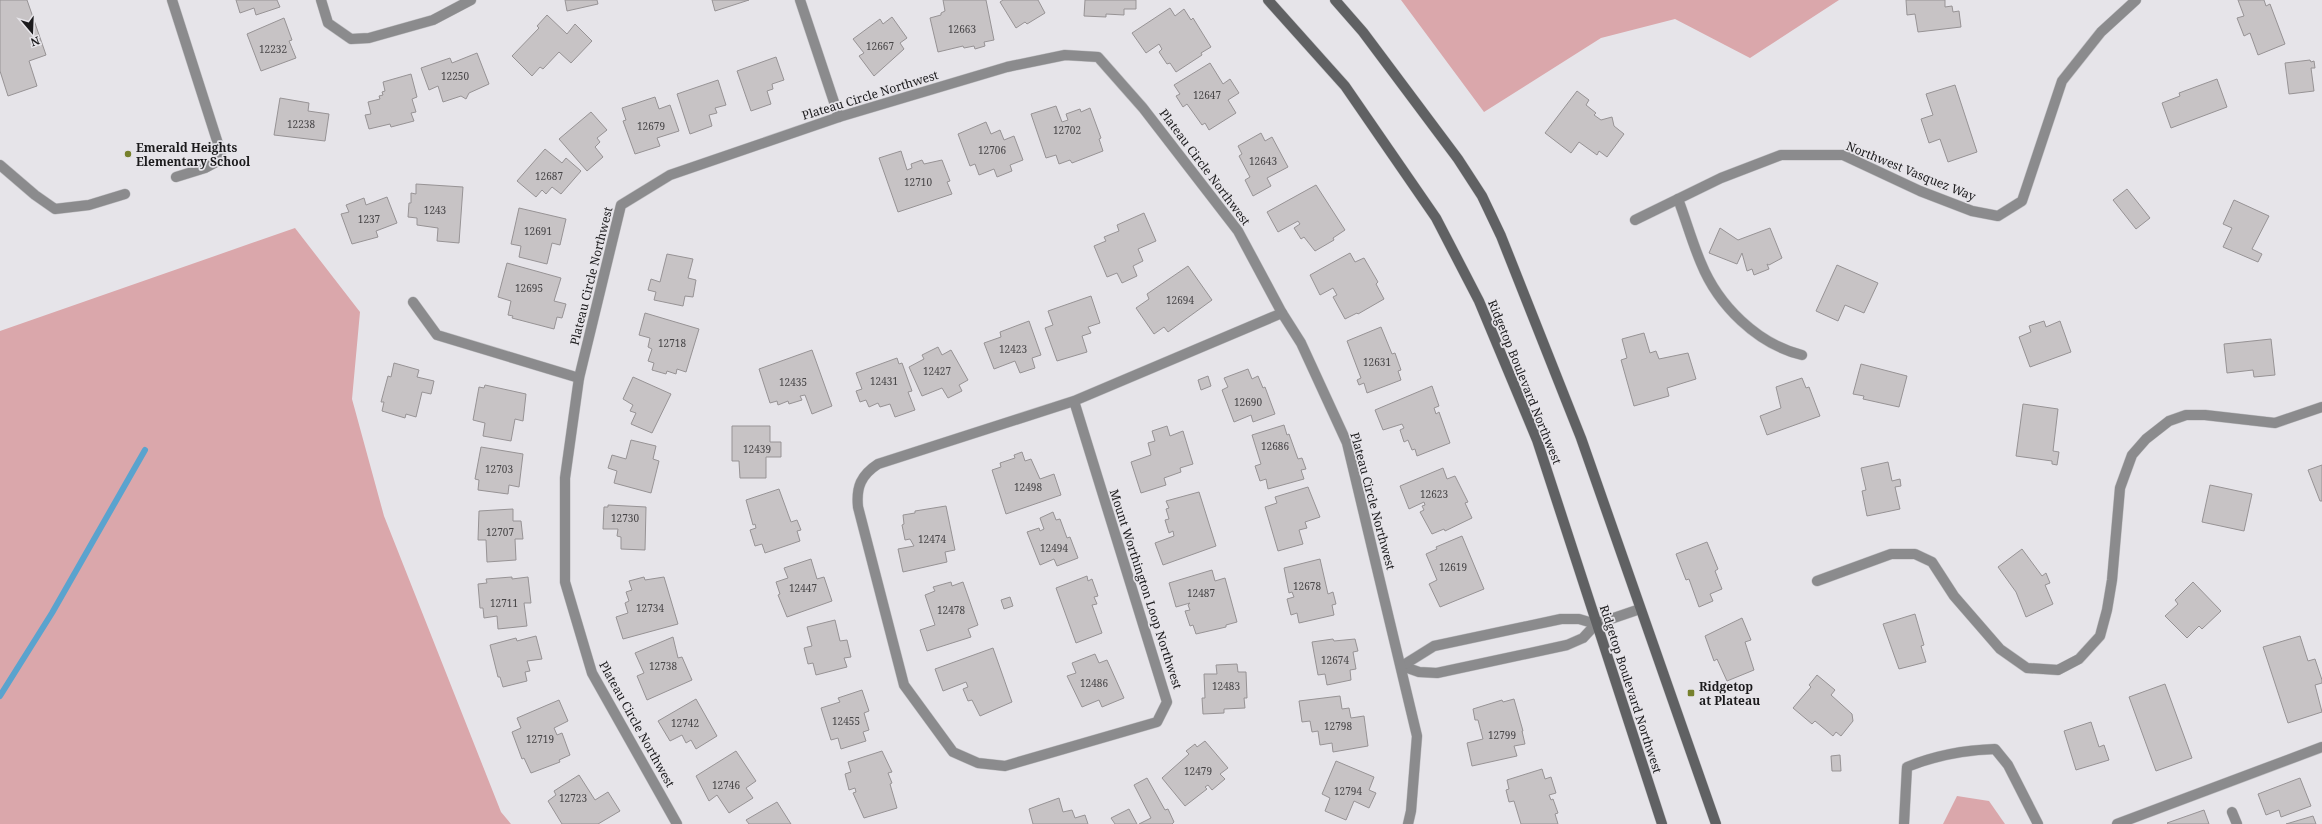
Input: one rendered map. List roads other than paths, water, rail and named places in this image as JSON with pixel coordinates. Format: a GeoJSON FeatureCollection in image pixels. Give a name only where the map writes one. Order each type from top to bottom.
{"type":"FeatureCollection","features":[{"type":"Feature","properties":{"kind":"main road","name":"Ridgetop Boulevard Northwest"},"geometry":{"type":"LineString","coordinates":[[1268,0],[1345,86],[1436,218],[1479,301],[1537,440],[1662,824]]}},
{"type":"Feature","properties":{"kind":"main road"},"geometry":{"type":"LineString","coordinates":[[1334,0],[1363,32],[1404,85],[1482,196],[1501,236],[1581,438],[1716,824]]}},
{"type":"Feature","properties":{"kind":"street"},"geometry":{"type":"LineString","coordinates":[[172,0],[221,153],[218,161],[205,168],[176,177]]}},
{"type":"Feature","properties":{"kind":"street"},"geometry":{"type":"LineString","coordinates":[[321,0],[328,23],[351,39],[369,38],[433,20],[471,0]]}},
{"type":"Feature","properties":{"kind":"street"},"geometry":{"type":"LineString","coordinates":[[800,0],[840,117]]}},
{"type":"Feature","properties":{"kind":"street","name":"Northwest Vasquez Way"},"geometry":{"type":"LineString","coordinates":[[1635,220],[1721,178],[1781,155],[1843,155],[1926,193],[1972,211],[1998,216],[2022,201],[2062,81],[2101,32],[2136,0]]}},
{"type":"Feature","properties":{"kind":"street","name":"Plateau Circle Northwest"},"geometry":{"type":"LineString","coordinates":[[677,824],[592,673],[565,582],[565,478],[579,378],[621,205],[670,175],[840,117],[1007,67],[1065,55],[1098,57],[1143,108],[1238,231],[1282,313],[1302,343],[1348,443],[1402,666],[1417,736],[1411,811],[1408,824]]}},
{"type":"Feature","properties":{"kind":"street"},"geometry":{"type":"LineString","coordinates":[[0,165],[35,195],[55,209],[89,205],[125,194]]}},
{"type":"Feature","properties":{"kind":"street"},"geometry":{"type":"LineString","coordinates":[[1678,199],[1701,264],[1715,289],[1737,317],[1759,336],[1787,352],[1802,355]]}},
{"type":"Feature","properties":{"kind":"street"},"geometry":{"type":"LineString","coordinates":[[413,302],[437,335],[579,378]]}},
{"type":"Feature","properties":{"kind":"street","name":"Mount Worthington Loop Northwest"},"geometry":{"type":"LineString","coordinates":[[1074,401],[1167,702],[1157,722],[1005,766],[978,763],[953,752],[904,685],[858,506],[858,487],[868,471],[878,464],[1074,401],[1282,313]]}},
{"type":"Feature","properties":{"kind":"street"},"geometry":{"type":"LineString","coordinates":[[1817,582],[1891,554],[1915,554],[1932,562],[1954,596],[2000,650],[2027,668],[2058,670],[2079,659],[2100,636],[2107,610],[2112,580],[2120,488],[2132,455],[2146,439],[2169,421],[2186,415],[2205,415],[2275,423],[2322,407]]}},
{"type":"Feature","properties":{"kind":"street"},"geometry":{"type":"LineString","coordinates":[[1402,666],[1419,672],[1437,673],[1567,645],[1582,638],[1596,624],[1640,609]]}},
{"type":"Feature","properties":{"kind":"street"},"geometry":{"type":"LineString","coordinates":[[1402,666],[1434,646],[1441,644],[1560,619],[1579,619],[1596,624]]}},
{"type":"Feature","properties":{"kind":"street"},"geometry":{"type":"LineString","coordinates":[[2117,824],[2322,747]]}},
{"type":"Feature","properties":{"kind":"street"},"geometry":{"type":"LineString","coordinates":[[1904,824],[1905,777],[1907,767],[1929,758],[1964,750],[1995,749],[2008,765],[2038,824]]}},
{"type":"Feature","properties":{"kind":"street"},"geometry":{"type":"LineString","coordinates":[[2232,812],[2237,824]]}},
{"type":"Feature","properties":{"kind":"waterway"},"geometry":{"type":"LineString","coordinates":[[0,696],[52,613],[145,450]]}},
{"type":"Feature","properties":{"kind":"place","name":"Emerald Heights Elementary School"},"geometry":{"type":"Point","coordinates":[128,154]}},
{"type":"Feature","properties":{"kind":"place","name":"Ridgetop at Plateau"},"geometry":{"type":"Point","coordinates":[1691,693]}}]}
